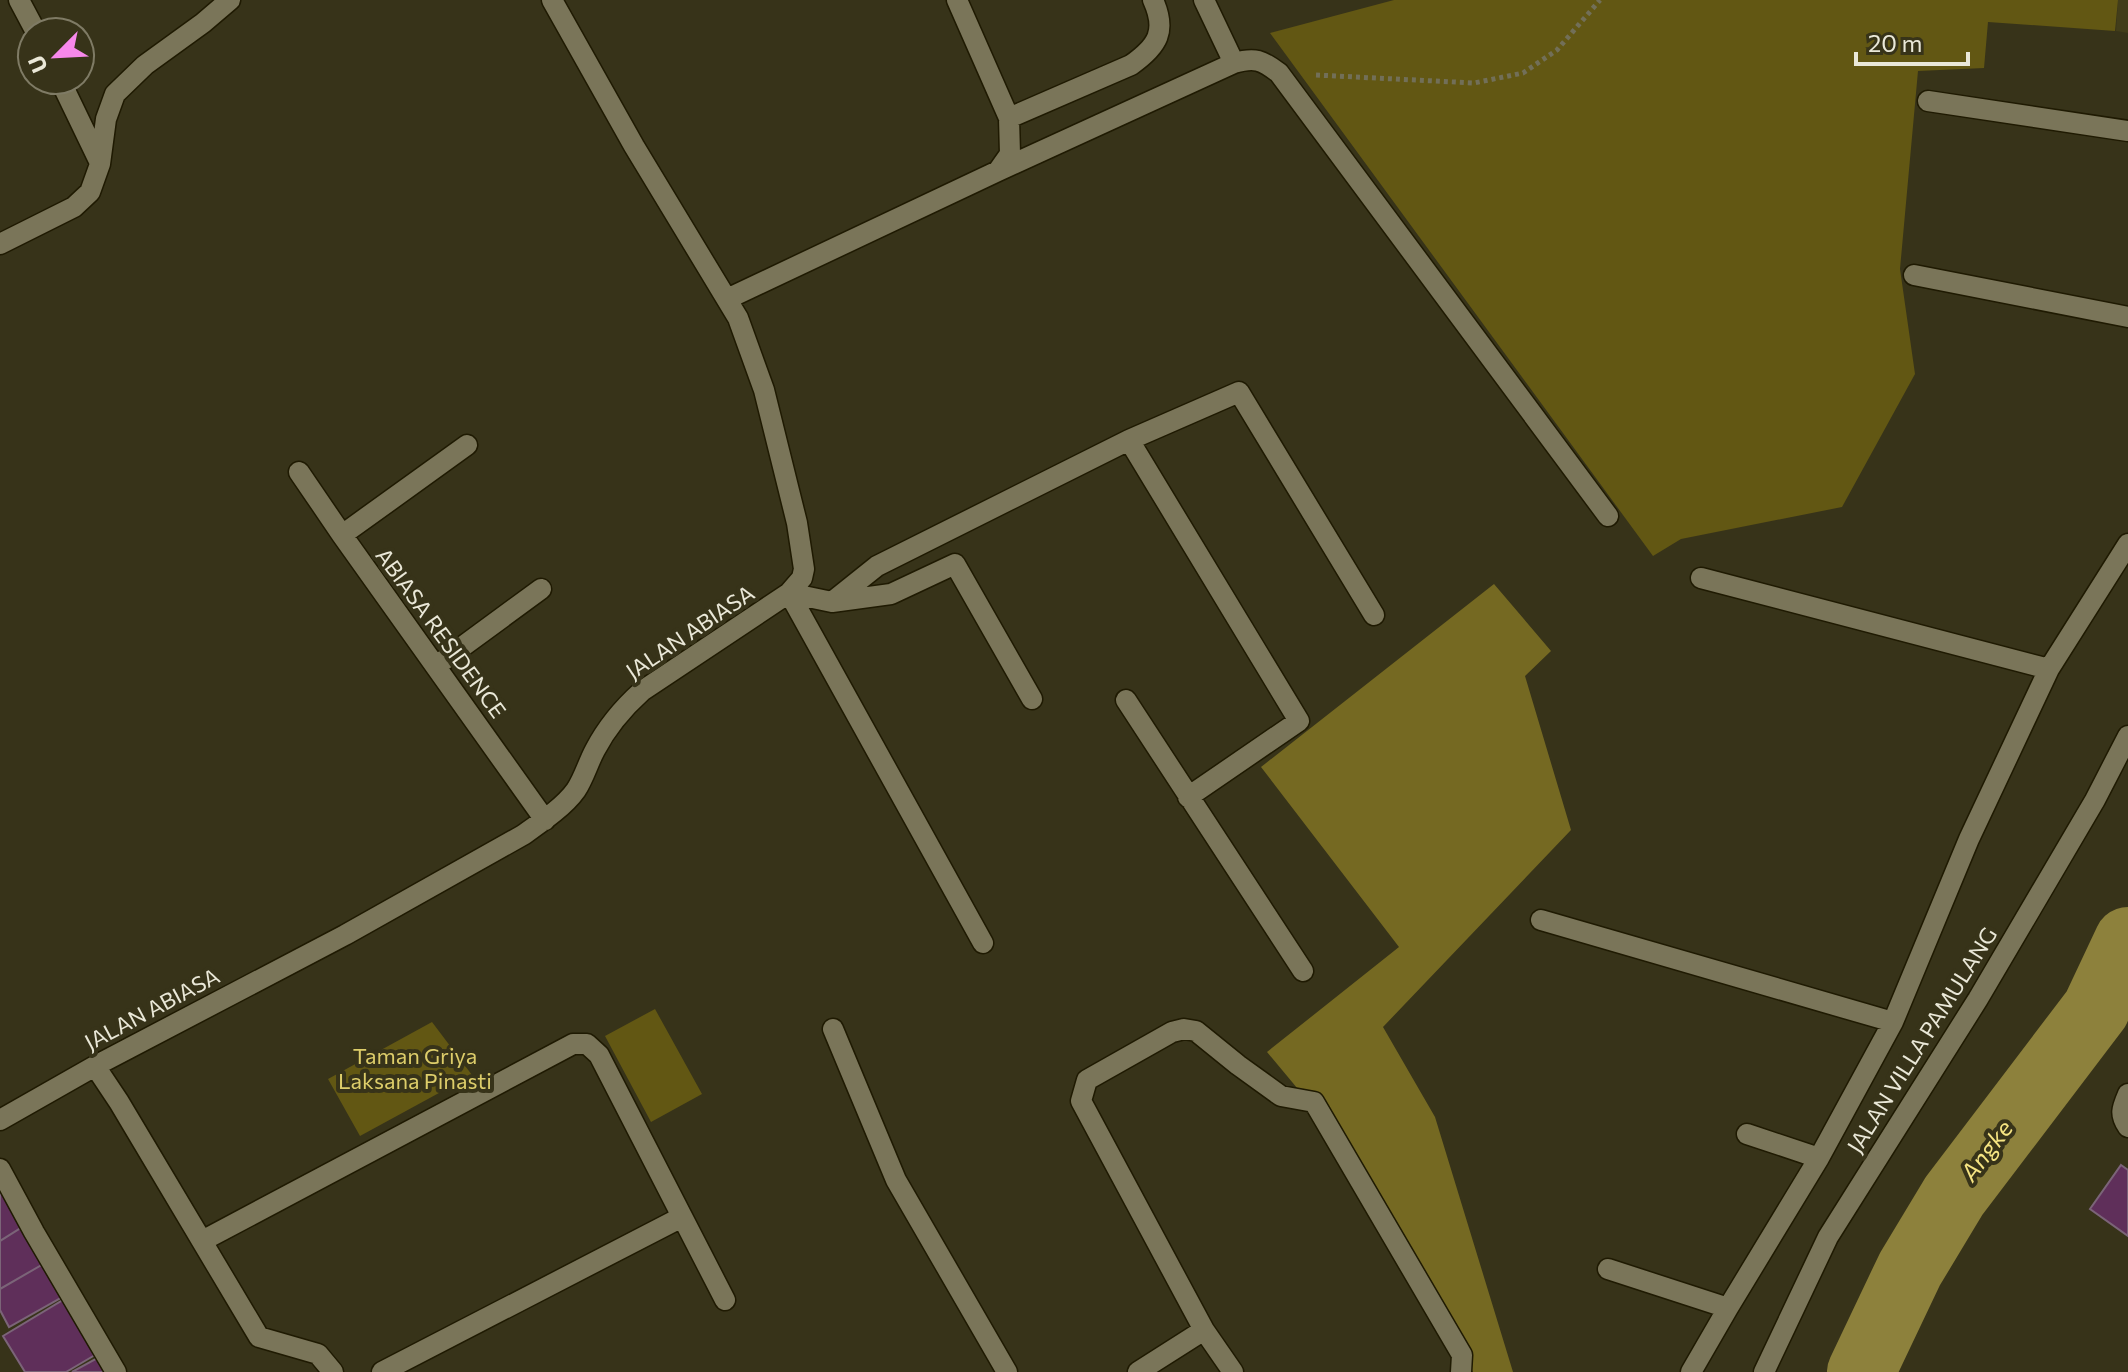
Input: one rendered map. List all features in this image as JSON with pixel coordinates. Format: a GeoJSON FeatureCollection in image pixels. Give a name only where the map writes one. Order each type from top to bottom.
{"type":"FeatureCollection","features":[{"type":"Feature","properties":{"kind":"street"},"geometry":{"type":"LineString","coordinates":[[0,244],[74,207],[90,192],[100,164],[106,119],[115,94],[145,65],[230,0]]}},
{"type":"Feature","properties":{"kind":"street","name":"JALAN ABIASA"},"geometry":{"type":"LineString","coordinates":[[0,1120],[95,1066],[345,935],[523,835],[545,820],[576,791],[609,727],[642,691],[789,593],[802,578],[804,569],[797,523],[764,390],[738,318],[634,146],[552,0]]}},
{"type":"Feature","properties":{"kind":"street"},"geometry":{"type":"LineString","coordinates":[[957,0],[1009,118],[1010,154],[998,171]]}},
{"type":"Feature","properties":{"kind":"street"},"geometry":{"type":"LineString","coordinates":[[1009,118],[1131,65],[1146,54],[1158,37],[1160,16],[1153,0]]}},
{"type":"Feature","properties":{"kind":"street"},"geometry":{"type":"LineString","coordinates":[[1204,0],[1234,63]]}},
{"type":"Feature","properties":{"kind":"street"},"geometry":{"type":"LineString","coordinates":[[727,299],[1234,63],[1248,59],[1264,62],[1279,73],[1608,516]]}},
{"type":"Feature","properties":{"kind":"street"},"geometry":{"type":"LineString","coordinates":[[68,96],[100,164]]}},
{"type":"Feature","properties":{"kind":"street"},"geometry":{"type":"LineString","coordinates":[[1928,101],[2128,131]]}},
{"type":"Feature","properties":{"kind":"street"},"geometry":{"type":"LineString","coordinates":[[1914,275],[2128,317]]}},
{"type":"Feature","properties":{"kind":"street"},"geometry":{"type":"LineString","coordinates":[[832,602],[877,566],[1129,440],[1239,392],[1374,615]]}},
{"type":"Feature","properties":{"kind":"street"},"geometry":{"type":"LineString","coordinates":[[1129,440],[1299,721],[1188,797]]}},
{"type":"Feature","properties":{"kind":"street"},"geometry":{"type":"LineString","coordinates":[[342,535],[467,445]]}},
{"type":"Feature","properties":{"kind":"street","name":"ABIASA RESIDENCE"},"geometry":{"type":"LineString","coordinates":[[299,472],[545,820]]}},
{"type":"Feature","properties":{"kind":"street"},"geometry":{"type":"LineString","coordinates":[[1691,1372],[1819,1158],[1893,1022],[1969,839],[2049,669],[2128,544]]}},
{"type":"Feature","properties":{"kind":"street"},"geometry":{"type":"LineString","coordinates":[[789,593],[832,602],[891,594],[955,564],[1032,699]]}},
{"type":"Feature","properties":{"kind":"street"},"geometry":{"type":"LineString","coordinates":[[1701,578],[2049,669]]}},
{"type":"Feature","properties":{"kind":"street"},"geometry":{"type":"LineString","coordinates":[[436,666],[541,589]]}},
{"type":"Feature","properties":{"kind":"street"},"geometry":{"type":"LineString","coordinates":[[789,593],[983,943]]}},
{"type":"Feature","properties":{"kind":"street"},"geometry":{"type":"LineString","coordinates":[[1126,700],[1303,971]]}},
{"type":"Feature","properties":{"kind":"street","name":"JALAN VILLA PAMULANG"},"geometry":{"type":"LineString","coordinates":[[1764,1372],[1828,1237],[1978,999],[2095,800],[2128,736]]}},
{"type":"Feature","properties":{"kind":"street"},"geometry":{"type":"LineString","coordinates":[[1541,920],[1893,1022]]}},
{"type":"Feature","properties":{"kind":"street"},"geometry":{"type":"LineString","coordinates":[[833,1029],[896,1180],[1007,1372]]}},
{"type":"Feature","properties":{"kind":"street"},"geometry":{"type":"LineString","coordinates":[[1233,1372],[1204,1330],[1081,1101],[1087,1080],[1172,1032],[1184,1029],[1196,1031],[1281,1096],[1314,1102],[1462,1355],[1461,1372]]}},
{"type":"Feature","properties":{"kind":"street"},"geometry":{"type":"LineString","coordinates":[[202,1241],[573,1044],[587,1044],[599,1055],[725,1300]]}},
{"type":"Feature","properties":{"kind":"street"},"geometry":{"type":"LineString","coordinates":[[95,1066],[259,1337],[318,1354],[333,1372]]}},
{"type":"Feature","properties":{"kind":"street"},"geometry":{"type":"LineString","coordinates":[[2128,1094],[2122,1119],[2128,1127]]}},
{"type":"Feature","properties":{"kind":"street"},"geometry":{"type":"LineString","coordinates":[[1747,1134],[1819,1158]]}},
{"type":"Feature","properties":{"kind":"street"},"geometry":{"type":"LineString","coordinates":[[0,1169],[116,1372]]}},
{"type":"Feature","properties":{"kind":"street"},"geometry":{"type":"LineString","coordinates":[[382,1372],[682,1217]]}},
{"type":"Feature","properties":{"kind":"street"},"geometry":{"type":"LineString","coordinates":[[1608,1269],[1728,1308]]}},
{"type":"Feature","properties":{"kind":"street"},"geometry":{"type":"LineString","coordinates":[[1138,1372],[1204,1330]]}},
{"type":"Feature","properties":{"kind":"path"},"geometry":{"type":"LineString","coordinates":[[1279,73],[1474,83],[1523,73],[1557,50],[1600,0]]}},
{"type":"Feature","properties":{"kind":"shaded area"},"geometry":{"type":"Polygon","coordinates":[[[2118,0],[2128,0],[2128,33],[2116,31],[2118,0]]]}},
{"type":"Feature","properties":{"kind":"shaded area"},"geometry":{"type":"Polygon","coordinates":[[[1494,584],[1551,651],[1525,676],[1571,830],[1383,1027],[1435,1117],[1513,1372],[1473,1372],[1357,1160],[1267,1052],[1399,947],[1261,767],[1494,584]]]}},
{"type":"Feature","properties":{"kind":"green space"},"geometry":{"type":"Polygon","coordinates":[[[1394,0],[2118,0],[2115,31],[1988,22],[1984,68],[1918,71],[1900,269],[1915,374],[1842,507],[1681,539],[1653,556],[1270,33],[1394,0]]]}},
{"type":"Feature","properties":{"kind":"green space"},"geometry":{"type":"Polygon","coordinates":[[[655,1009],[702,1094],[651,1122],[605,1036],[655,1009]]]}},
{"type":"Feature","properties":{"kind":"green space","name":"Taman Griya Laksana Pinasti"},"geometry":{"type":"Polygon","coordinates":[[[432,1022],[472,1075],[360,1136],[328,1079],[432,1022]]]}},
{"type":"Feature","properties":{"kind":"building"},"geometry":{"type":"Polygon","coordinates":[[[2121,1165],[2128,1170],[2128,1236],[2090,1209],[2121,1165]]]}},
{"type":"Feature","properties":{"kind":"building"},"geometry":{"type":"Polygon","coordinates":[[[0,1184],[24,1226],[0,1241],[0,1184]]]}},
{"type":"Feature","properties":{"kind":"building"},"geometry":{"type":"Polygon","coordinates":[[[24,1226],[45,1263],[0,1289],[0,1241],[24,1226]]]}},
{"type":"Feature","properties":{"kind":"building"},"geometry":{"type":"Polygon","coordinates":[[[45,1263],[64,1296],[9,1327],[0,1310],[0,1289],[45,1263]]]}},
{"type":"Feature","properties":{"kind":"building"},"geometry":{"type":"Polygon","coordinates":[[[63,1300],[95,1355],[66,1372],[25,1372],[3,1336],[63,1300]]]}},
{"type":"Feature","properties":{"kind":"building"},"geometry":{"type":"Polygon","coordinates":[[[101,1356],[110,1372],[72,1372],[101,1356]]]}},
{"type":"Feature","properties":{"kind":"waterway","name":"Angke"},"geometry":{"type":"LineString","coordinates":[[1861,1372],[1910,1269],[1954,1196],[2096,1009],[2128,941]]}}]}
